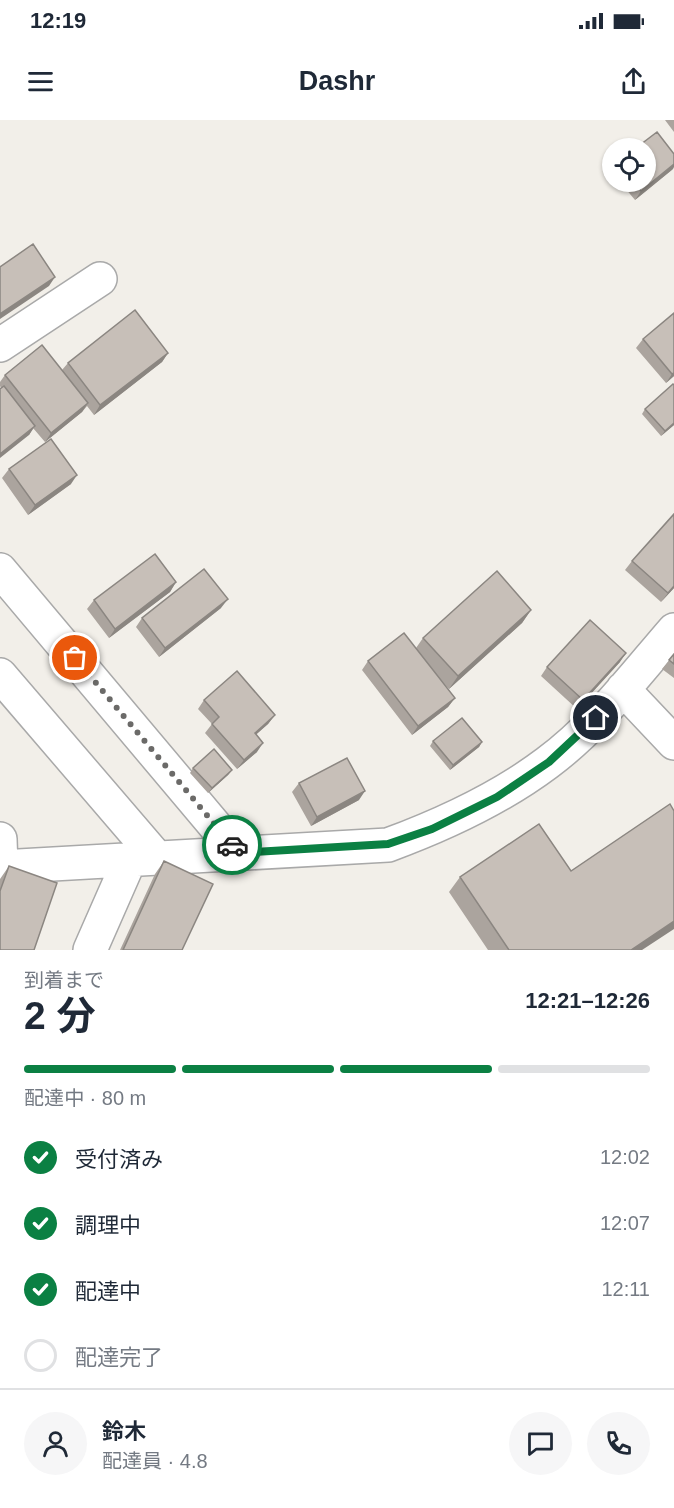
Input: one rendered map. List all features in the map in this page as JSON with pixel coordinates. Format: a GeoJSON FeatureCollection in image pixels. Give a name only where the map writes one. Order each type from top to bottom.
{"type":"FeatureCollection","features":[{"type":"Feature","properties":{"kind":"street"},"geometry":{"type":"LineString","coordinates":[[0,345],[100,279]]}},
{"type":"Feature","properties":{"kind":"street"},"geometry":{"type":"LineString","coordinates":[[0,570],[238,853]]}},
{"type":"Feature","properties":{"kind":"street"},"geometry":{"type":"LineString","coordinates":[[0,858],[143,859],[388,844],[432,829],[497,797],[549,762],[623,689],[674,630]]}},
{"type":"Feature","properties":{"kind":"street"},"geometry":{"type":"LineString","coordinates":[[0,675],[143,859]]}},
{"type":"Feature","properties":{"kind":"street"},"geometry":{"type":"LineString","coordinates":[[623,689],[674,743]]}},
{"type":"Feature","properties":{"kind":"street"},"geometry":{"type":"LineString","coordinates":[[90,950],[143,859]]}},
{"type":"Feature","properties":{"kind":"building"},"geometry":{"type":"Polygon","coordinates":[[[657,132],[674,154],[674,164],[656,179],[656,138],[649,138],[657,132]]]}},
{"type":"Feature","properties":{"kind":"building"},"geometry":{"type":"Polygon","coordinates":[[[33,244],[55,277],[0,314],[0,267],[33,244]]]}},
{"type":"Feature","properties":{"kind":"building"},"geometry":{"type":"Polygon","coordinates":[[[135,310],[168,353],[100,405],[68,363],[135,310]]]}},
{"type":"Feature","properties":{"kind":"building"},"geometry":{"type":"Polygon","coordinates":[[[674,313],[674,373],[672,374],[643,339],[674,313]]]}},
{"type":"Feature","properties":{"kind":"building"},"geometry":{"type":"Polygon","coordinates":[[[42,345],[88,403],[51,433],[5,375],[42,345]]]}},
{"type":"Feature","properties":{"kind":"building"},"geometry":{"type":"Polygon","coordinates":[[[673,384],[674,423],[665,431],[645,409],[673,384]]]}},
{"type":"Feature","properties":{"kind":"building"},"geometry":{"type":"Polygon","coordinates":[[[4,386],[35,426],[0,454],[0,389],[4,386]]]}},
{"type":"Feature","properties":{"kind":"building"},"geometry":{"type":"Polygon","coordinates":[[[51,439],[77,475],[35,505],[9,469],[51,439]]]}},
{"type":"Feature","properties":{"kind":"building"},"geometry":{"type":"Polygon","coordinates":[[[674,514],[674,586],[668,593],[632,561],[674,514]]]}},
{"type":"Feature","properties":{"kind":"building"},"geometry":{"type":"Polygon","coordinates":[[[155,554],[176,582],[115,629],[94,600],[155,554]]]}},
{"type":"Feature","properties":{"kind":"building"},"geometry":{"type":"Polygon","coordinates":[[[204,569],[228,599],[165,648],[142,618],[204,569]]]}},
{"type":"Feature","properties":{"kind":"building"},"geometry":{"type":"Polygon","coordinates":[[[497,571],[531,610],[458,676],[423,638],[497,571]]]}},
{"type":"Feature","properties":{"kind":"building"},"geometry":{"type":"Polygon","coordinates":[[[590,620],[626,653],[583,700],[547,667],[590,620]]]}},
{"type":"Feature","properties":{"kind":"building"},"geometry":{"type":"Polygon","coordinates":[[[404,633],[455,698],[418,726],[368,661],[404,633]]]}},
{"type":"Feature","properties":{"kind":"building"},"geometry":{"type":"Polygon","coordinates":[[[674,654],[674,664],[669,660],[674,654]]]}},
{"type":"Feature","properties":{"kind":"building"},"geometry":{"type":"Polygon","coordinates":[[[237,671],[275,715],[255,733],[263,743],[244,760],[212,724],[219,717],[204,700],[237,671]]]}},
{"type":"Feature","properties":{"kind":"building"},"geometry":{"type":"Polygon","coordinates":[[[462,718],[482,742],[453,765],[433,741],[462,718]]]}},
{"type":"Feature","properties":{"kind":"building"},"geometry":{"type":"Polygon","coordinates":[[[214,749],[232,770],[212,788],[193,768],[214,749]]]}},
{"type":"Feature","properties":{"kind":"building"},"geometry":{"type":"Polygon","coordinates":[[[347,758],[365,791],[317,817],[299,783],[347,758]]]}},
{"type":"Feature","properties":{"kind":"building"},"geometry":{"type":"Polygon","coordinates":[[[670,804],[674,811],[674,921],[631,950],[509,950],[460,877],[539,824],[571,871],[670,804]]]}},
{"type":"Feature","properties":{"kind":"building"},"geometry":{"type":"Polygon","coordinates":[[[164,861],[213,884],[182,950],[123,950],[164,861]]]}},
{"type":"Feature","properties":{"kind":"building"},"geometry":{"type":"Polygon","coordinates":[[[9,866],[57,883],[34,950],[0,950],[0,891],[9,866]]]}},
{"type":"Feature","properties":{"kind":"way so far"},"geometry":{"type":"LineString","coordinates":[[75,658],[232,845]]}},
{"type":"Feature","properties":{"kind":"route"},"geometry":{"type":"LineString","coordinates":[[232,845],[238,853],[388,844],[432,829],[497,797],[549,762],[596,718]]}}]}
